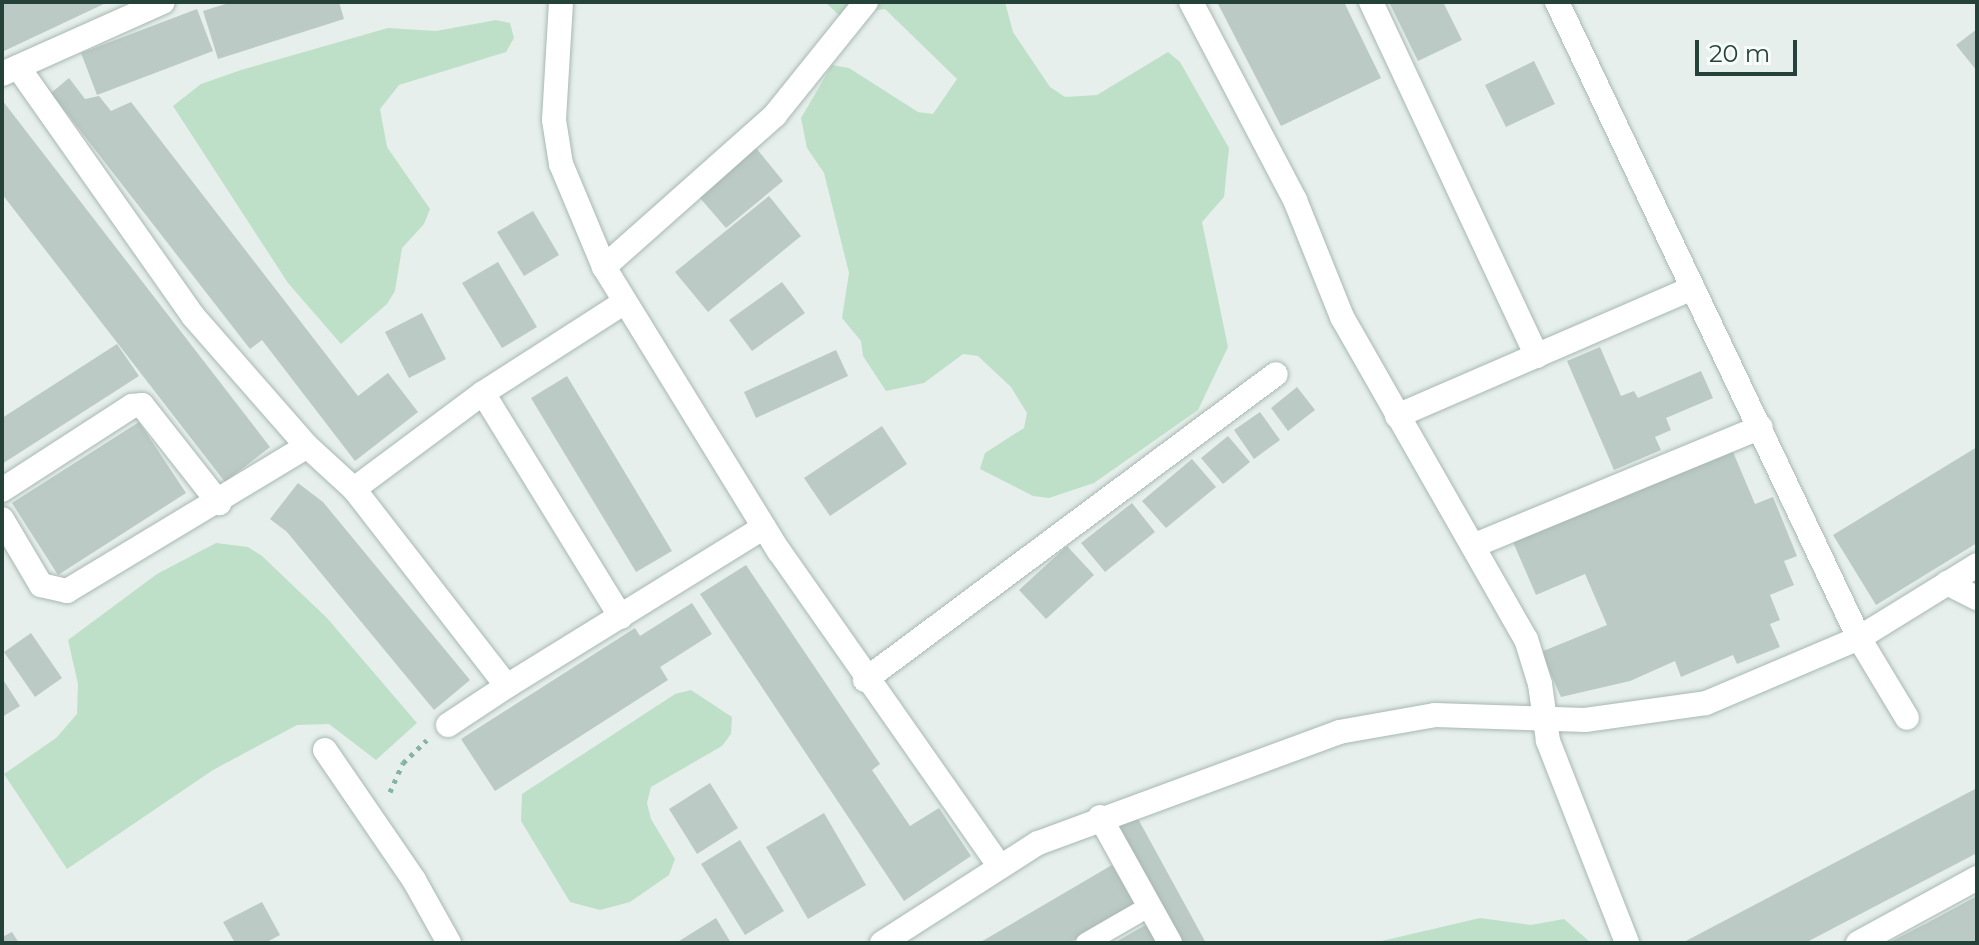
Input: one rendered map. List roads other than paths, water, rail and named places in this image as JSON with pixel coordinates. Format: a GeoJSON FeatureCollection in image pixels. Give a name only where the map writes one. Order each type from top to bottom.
{"type":"FeatureCollection","features":[{"type":"Feature","properties":{"kind":"street"},"geometry":{"type":"LineString","coordinates":[[163,2],[134,7],[10,70],[193,316],[307,446],[354,489],[507,686]]}},
{"type":"Feature","properties":{"kind":"street"},"geometry":{"type":"LineString","coordinates":[[561,2],[556,135],[561,164],[604,267],[623,303],[764,527],[865,680],[998,864]]}},
{"type":"Feature","properties":{"kind":"street"},"geometry":{"type":"LineString","coordinates":[[604,267],[775,115],[866,2]]}},
{"type":"Feature","properties":{"kind":"street"},"geometry":{"type":"LineString","coordinates":[[1191,2],[1295,200],[1342,317],[1526,639],[1540,684],[1542,717],[1627,943]]}},
{"type":"Feature","properties":{"kind":"street"},"geometry":{"type":"LineString","coordinates":[[1371,2],[1537,356]]}},
{"type":"Feature","properties":{"kind":"street"},"geometry":{"type":"LineString","coordinates":[[1557,2],[1859,638],[1907,718]]}},
{"type":"Feature","properties":{"kind":"street"},"geometry":{"type":"LineString","coordinates":[[1397,416],[1693,288]]}},
{"type":"Feature","properties":{"kind":"street"},"geometry":{"type":"LineString","coordinates":[[354,489],[483,393],[623,303]]}},
{"type":"Feature","properties":{"kind":"street"},"geometry":{"type":"LineString","coordinates":[[865,680],[1276,374]]}},
{"type":"Feature","properties":{"kind":"street"},"geometry":{"type":"LineString","coordinates":[[483,393],[621,617]]}},
{"type":"Feature","properties":{"kind":"street"},"geometry":{"type":"LineString","coordinates":[[2,490],[132,406],[142,405],[219,503]]}},
{"type":"Feature","properties":{"kind":"street"},"geometry":{"type":"LineString","coordinates":[[1475,545],[1761,427]]}},
{"type":"Feature","properties":{"kind":"street"},"geometry":{"type":"LineString","coordinates":[[2,519],[41,585],[60,592],[219,503],[307,446]]}},
{"type":"Feature","properties":{"kind":"street"},"geometry":{"type":"LineString","coordinates":[[448,725],[764,527]]}},
{"type":"Feature","properties":{"kind":"street"},"geometry":{"type":"LineString","coordinates":[[882,943],[998,864],[1100,817],[1339,732],[1435,715],[1585,720],[1706,703],[1859,638],[1977,565]]}},
{"type":"Feature","properties":{"kind":"street"},"geometry":{"type":"LineString","coordinates":[[1947,583],[1977,598]]}},
{"type":"Feature","properties":{"kind":"street"},"geometry":{"type":"LineString","coordinates":[[325,750],[375,822],[449,943]]}},
{"type":"Feature","properties":{"kind":"street"},"geometry":{"type":"LineString","coordinates":[[1100,817],[1170,943]]}},
{"type":"Feature","properties":{"kind":"street"},"geometry":{"type":"LineString","coordinates":[[1858,943],[1977,878]]}},
{"type":"Feature","properties":{"kind":"lane"},"geometry":{"type":"LineString","coordinates":[[1086,943],[1138,913]]}}]}
